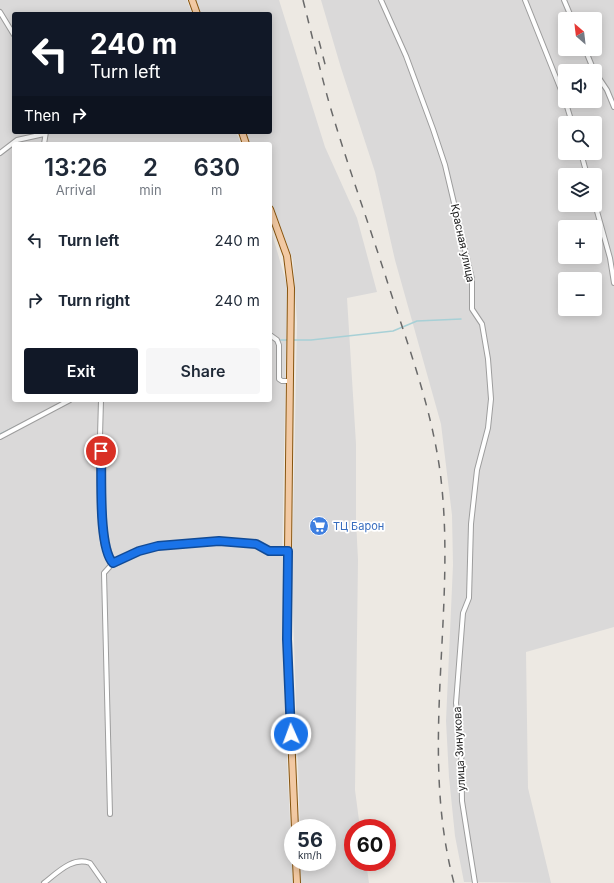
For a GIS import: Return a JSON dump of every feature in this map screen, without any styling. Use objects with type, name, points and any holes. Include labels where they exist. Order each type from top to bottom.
[{"type":"main road","points":[[192,0],[196,12]]},
{"type":"main road","points":[[272,215],[287,256],[290,273],[291,353],[287,639],[295,819]]},
{"type":"main road","points":[[296,871],[297,883]]},
{"type":"street","name":"Красная улица","points":[[381,0],[406,56],[445,165],[472,279],[472,309],[482,324],[488,359],[491,398],[488,428],[477,470],[471,524],[468,598],[463,613]]},
{"type":"street","points":[[525,0],[565,100],[570,116]]},
{"type":"street","points":[[564,0],[569,12]]},
{"type":"street","points":[[0,12],[12,32]]},
{"type":"street","points":[[602,82],[614,107]]},
{"type":"street","points":[[14,142],[41,134]]},
{"type":"street","points":[[0,153],[12,144]]},
{"type":"street","points":[[597,212],[610,258],[614,283]]},
{"type":"street","points":[[272,336],[277,340],[279,345],[279,379],[282,381],[290,381]]},
{"type":"street","points":[[0,437],[66,402]]},
{"type":"street","points":[[101,402],[100,436],[103,542],[108,558],[113,563]]},
{"type":"street","points":[[110,814],[104,573],[113,563],[139,551],[158,546],[219,541],[256,544],[269,551],[288,551]]},
{"type":"street","name":"улица Зинукова","points":[[463,613],[456,703],[461,742],[462,800],[475,883]]},
{"type":"street","points":[[44,883],[66,866],[78,861],[90,863],[104,883]]},
{"type":"shaded area","points":[[0,0],[187,0],[191,12],[12,12],[12,134],[237,134],[240,142],[12,142],[12,402],[272,402],[272,234],[287,285],[282,566],[285,718],[290,819],[284,819],[284,871],[292,871],[293,883],[0,883]]},
{"type":"shaded area","points":[[194,0],[279,0],[325,147],[357,218],[377,292],[347,298],[356,444],[356,520],[358,560],[355,790],[359,819],[344,819],[344,871],[367,871],[369,883],[300,883],[300,871],[336,871],[336,819],[300,819],[292,580],[297,323],[293,260],[272,205],[272,142],[248,142],[245,134],[272,134],[272,12],[199,12]]},
{"type":"shaded area","points":[[321,0],[614,0],[614,627],[526,652],[528,788],[551,883],[464,882],[455,836],[449,777],[446,721],[453,565],[452,515],[441,424],[395,260],[375,172],[341,68]]},
{"type":"waterway","points":[[292,340],[311,340],[393,331],[417,321],[461,319]]},
{"type":"waterway","points":[[278,340],[288,340]]},
{"type":"waterway","points":[[0,434],[29,420]]},
{"type":"railway","points":[[303,0],[330,106],[419,378],[436,447],[440,471],[444,522],[445,574],[438,729],[439,781],[444,832],[454,883]]},
{"type":"railway","points":[[319,41],[326,68]]},
{"type":"place","name":"ТЦ Барон","points":[[319,526]]},
{"type":"route","points":[[101,451],[103,542],[108,558],[113,563],[139,551],[174,544],[219,541],[242,542],[256,544],[269,551],[288,551],[287,639],[291,734]]}]
